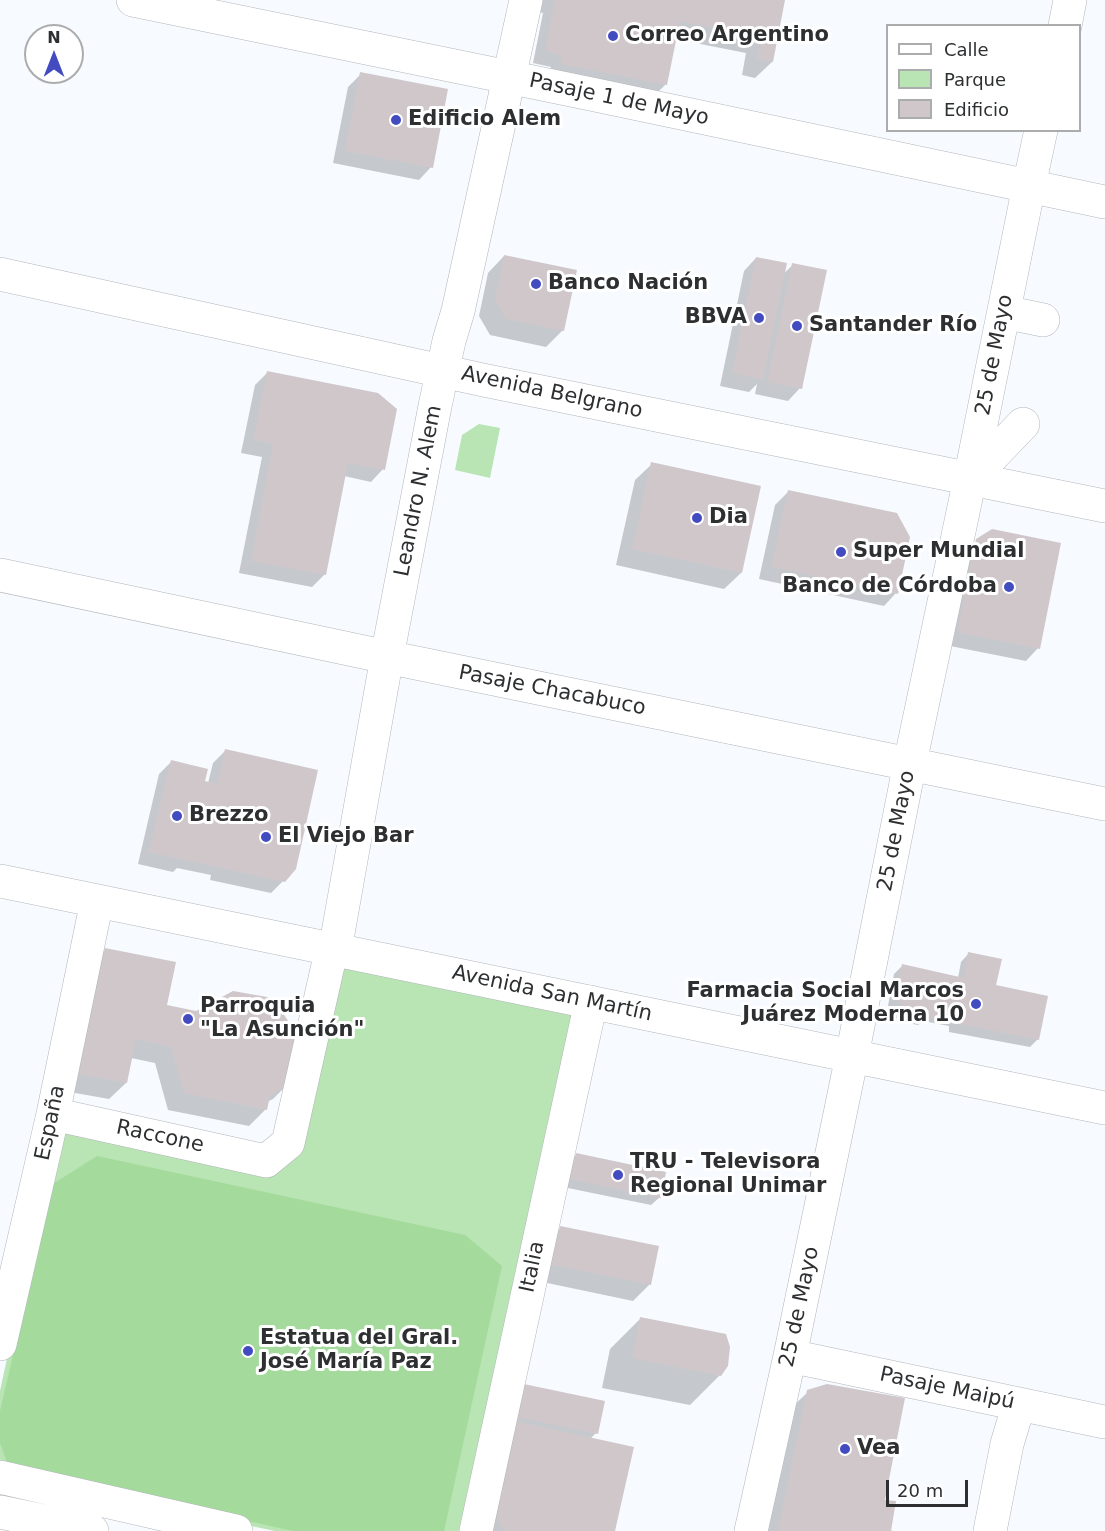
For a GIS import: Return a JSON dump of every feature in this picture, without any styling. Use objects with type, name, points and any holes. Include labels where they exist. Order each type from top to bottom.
[{"type":"street","name":"Pasaje 1 de Mayo","points":[[133,0],[1105,202]]},
{"type":"street","name":"Leandro N. Alem","points":[[266,1161],[288,1143],[330,957],[335,950],[387,657],[435,406],[526,0]]},
{"type":"street","points":[[1065,24],[1070,0]]},
{"type":"street","name":"25 de Mayo","points":[[751,1531],[790,1356],[1041,132]]},
{"type":"street","name":"Avenida Belgrano","points":[[0,274],[483,380],[1105,506]]},
{"type":"street","points":[[1004,312],[1043,320]]},
{"type":"street","points":[[970,478],[1023,424]]},
{"type":"street","name":"Pasaje Chacabuco","points":[[0,575],[1105,804]]},
{"type":"street","name":"Avenida San Martín","points":[[0,881],[1105,1108]]},
{"type":"street","name":"España","points":[[0,1344],[53,1114],[97,901]]},
{"type":"street","name":"Italia","points":[[476,1531],[591,1002]]},
{"type":"street","name":"Raccone","points":[[53,1114],[266,1161]]},
{"type":"street","name":"Pasaje Maipú","points":[[790,1356],[1105,1422]]},
{"type":"street","points":[[990,1531],[1007,1444],[1018,1404]]},
{"type":"street","points":[[0,1477],[236,1531]]},
{"type":"street","points":[[0,1512],[93,1531]]},
{"type":"green space","points":[[479,424],[500,428],[490,478],[455,470],[462,435]]},
{"type":"green space","points":[[330,958],[590,1000],[472,1531],[275,1531],[0,1473],[0,1391],[59,1118],[267,1163]]},
{"type":"green space","points":[[97,1156],[465,1235],[502,1266],[444,1531],[293,1531],[9,1468],[0,1443],[0,1411],[53,1184]]},
{"type":"building","name":"Correo Argentino","points":[[555,0],[785,0],[773,62],[757,59],[762,37],[680,21],[667,85],[560,64],[562,55],[545,51]]},
{"type":"building","name":"Edificio Alem","points":[[360,72],[448,89],[433,168],[345,151]]},
{"type":"building","name":"Banco Nación","points":[[504,255],[577,270],[564,331],[506,319],[495,299]]},
{"type":"building","name":"BBVA","points":[[756,257],[787,263],[763,380],[732,373]]},
{"type":"building","name":"Santander Río","points":[[792,263],[827,270],[802,389],[767,382]]},
{"type":"building","points":[[267,371],[378,393],[397,409],[385,470],[348,463],[326,575],[251,561],[273,444],[253,440]]},
{"type":"building","name":"Dia","points":[[651,462],[761,486],[742,573],[632,549]]},
{"type":"building","name":"Super Mundial","points":[[788,490],[897,513],[910,537],[898,594],[771,567]]},
{"type":"building","name":"Banco de Córdoba","points":[[992,529],[1061,543],[1040,649],[957,632],[976,539]]},
{"type":"building","points":[[225,749],[318,770],[296,869],[285,882],[149,852],[171,760],[208,769],[205,781],[217,784]]},
{"type":"building","name":"Parroquia \"La Asunción\"","points":[[105,948],[176,962],[167,1005],[196,1011],[233,991],[273,998],[300,1039],[291,1083],[270,1096],[267,1110],[184,1093],[171,1047],[136,1039],[127,1083],[79,1074]]},
{"type":"building","points":[[968,952],[1002,959],[996,985],[1048,996],[1039,1040],[906,1013],[896,997],[902,964],[964,978]]},
{"type":"building","name":"TRU - Televisora Regional Unimar","points":[[576,1153],[666,1172],[661,1198],[570,1179]]},
{"type":"building","points":[[560,1226],[659,1246],[651,1285],[548,1264],[554,1239],[558,1240]]},
{"type":"building","points":[[640,1317],[726,1334],[730,1347],[728,1366],[721,1376],[632,1358]]},
{"type":"building","points":[[519,1383],[605,1401],[598,1434],[512,1416]]},
{"type":"building","name":"Vea","points":[[827,1384],[905,1398],[885,1500],[896,1501],[891,1531],[778,1531],[807,1390]]},
{"type":"building","points":[[515,1421],[634,1447],[615,1531],[504,1531],[495,1514]]},
{"type":"place","name":"Correo Argentino","points":[[613,36]]},
{"type":"place","name":"Edificio Alem","points":[[396,120]]},
{"type":"place","name":"Banco Nación","points":[[536,284]]},
{"type":"place","name":"BBVA","points":[[759,318]]},
{"type":"place","name":"Santander Río","points":[[797,326]]},
{"type":"place","name":"Dia","points":[[697,518]]},
{"type":"place","name":"Super Mundial","points":[[841,552]]},
{"type":"place","name":"Banco de Córdoba","points":[[1009,587]]},
{"type":"place","name":"Brezzo","points":[[177,816]]},
{"type":"place","name":"El Viejo Bar","points":[[266,837]]},
{"type":"place","name":"Farmacia Social Marcos Juárez Moderna 10","points":[[976,1004]]},
{"type":"place","name":"Parroquia \"La Asunción\"","points":[[188,1019]]},
{"type":"place","name":"TRU - Televisora Regional Unimar","points":[[618,1175]]},
{"type":"place","name":"Estatua del Gral. José María Paz","points":[[248,1351]]},
{"type":"place","name":"Vea","points":[[845,1449]]}]
